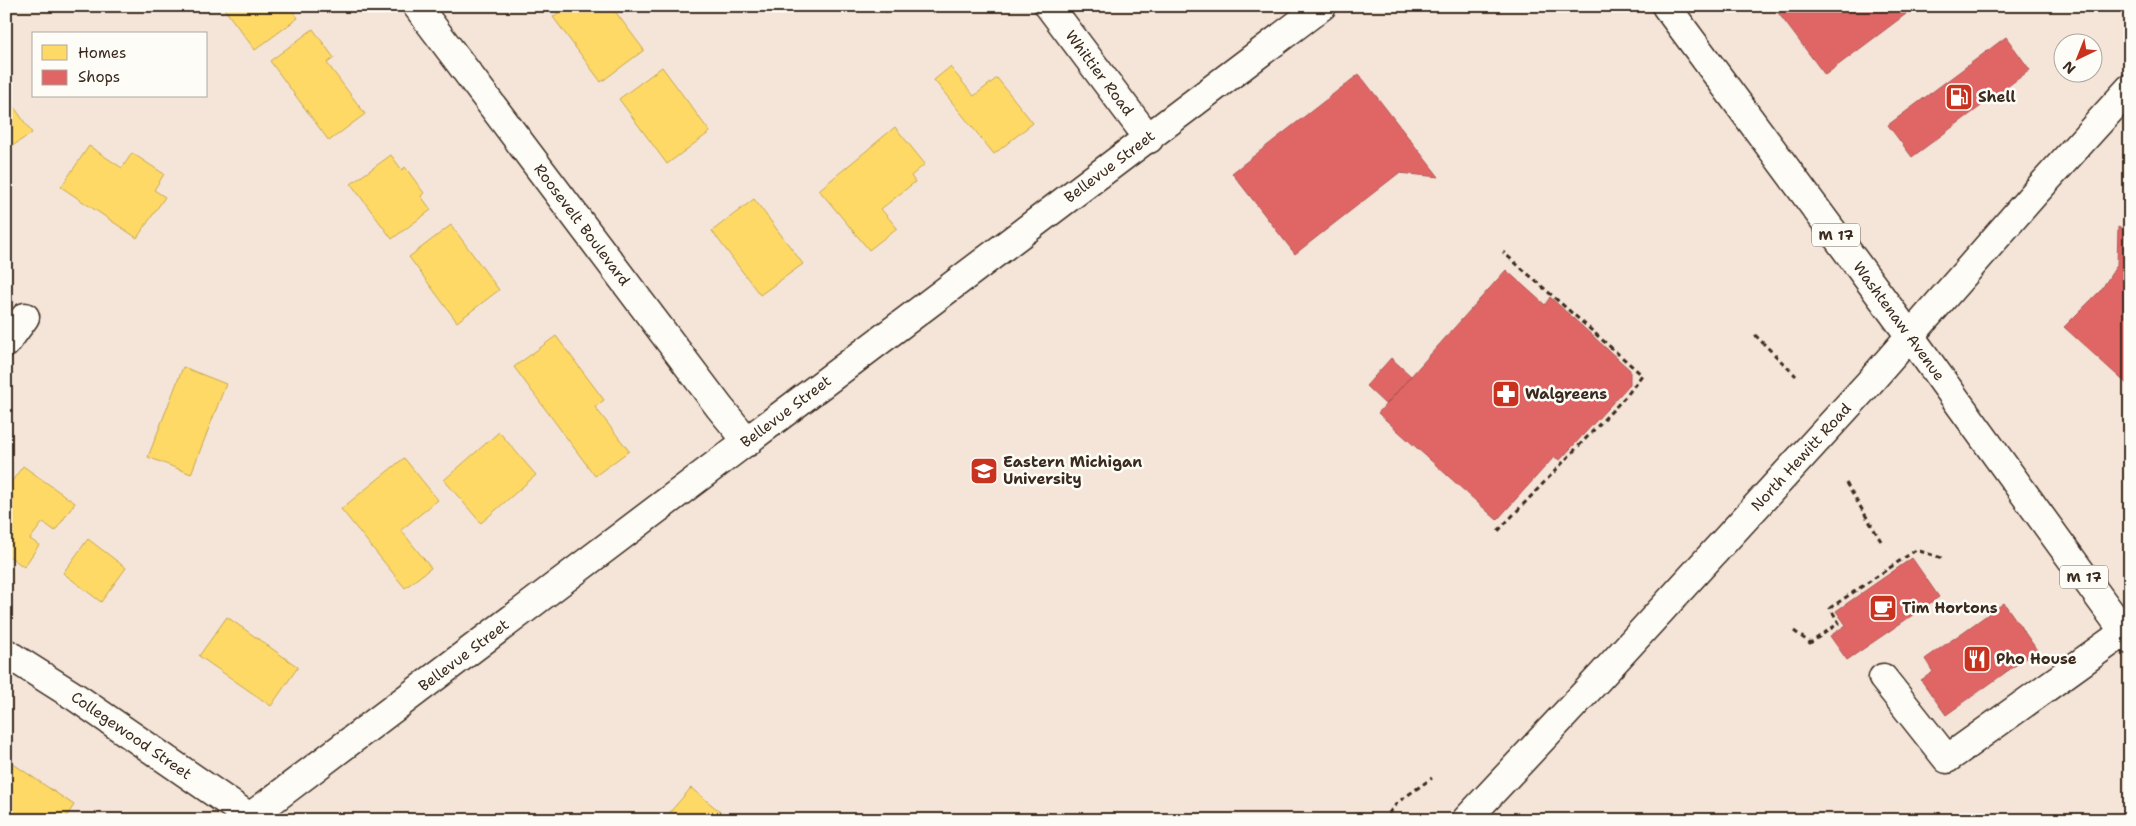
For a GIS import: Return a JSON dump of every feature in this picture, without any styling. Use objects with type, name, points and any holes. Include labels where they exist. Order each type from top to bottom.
[{"type":"street","name":"Roosevelt Boulevard","points":[[417,6],[720,408],[748,442]]},
{"type":"street","name":"Whittier Road","points":[[1049,6],[1149,139]]},
{"type":"street","name":"Bellevue Street","points":[[252,818],[1322,6]]},
{"type":"street","name":"Washtenaw Avenue","points":[[1666,6],[1910,336],[2127,636]]},
{"type":"street","name":"North Hewitt Road","points":[[1466,820],[1601,676],[1910,336],[2130,88]]},
{"type":"street","points":[[6,343],[25,317]]},
{"type":"street","points":[[1883,678],[1947,759],[2127,636]]},
{"type":"street","name":"Collegewood Street","points":[[6,653],[77,698],[252,818]]},
{"type":"path","points":[[1498,531],[1628,394],[1642,374],[1503,252]]},
{"type":"path","points":[[1755,335],[1796,376]]},
{"type":"path","points":[[1846,482],[1881,540]]},
{"type":"path","points":[[1794,631],[1810,643],[1839,623],[1830,608],[1916,550],[1942,558]]},
{"type":"path","points":[[1383,820],[1398,802],[1432,778]]},
{"type":"building: Homes","points":[[222,6],[289,6],[298,18],[255,50]]},
{"type":"building: Homes","points":[[567,6],[611,6],[644,50],[601,82],[553,17]]},
{"type":"building: Homes","points":[[881,6],[895,6],[886,13]]},
{"type":"building: Homes","points":[[313,29],[334,58],[327,63],[365,114],[329,141],[270,61]]},
{"type":"building: Homes","points":[[662,67],[710,132],[667,164],[619,99]]},
{"type":"building: Homes","points":[[950,67],[974,96],[997,78],[1033,123],[994,154],[934,80]]},
{"type":"building: Homes","points":[[10,101],[32,133],[6,150],[6,103]]},
{"type":"building: Homes","points":[[895,127],[925,164],[911,176],[915,182],[881,209],[897,228],[869,250],[819,190]]},
{"type":"building: Homes","points":[[89,146],[122,168],[132,153],[164,174],[154,190],[165,197],[137,238],[61,187]]},
{"type":"building: Homes","points":[[391,155],[402,170],[405,167],[424,193],[421,196],[431,210],[392,239],[351,184]]},
{"type":"building: Homes","points":[[754,199],[803,264],[760,295],[712,231]]},
{"type":"building: Homes","points":[[451,225],[499,290],[457,322],[409,257]]},
{"type":"building: Homes","points":[[556,336],[604,400],[595,407],[629,451],[595,476],[514,367]]},
{"type":"building: Homes","points":[[183,367],[226,384],[191,474],[148,457]]},
{"type":"building: Homes","points":[[499,432],[536,475],[481,523],[444,480]]},
{"type":"building: Homes","points":[[404,458],[438,500],[401,530],[431,568],[405,588],[341,509]]},
{"type":"building: Homes","points":[[23,466],[75,503],[55,531],[43,522],[30,539],[39,545],[24,567],[6,554],[6,489]]},
{"type":"building: Homes","points":[[88,539],[126,568],[101,602],[63,573]]},
{"type":"building: Homes","points":[[227,617],[298,667],[271,706],[199,656]]},
{"type":"building: Homes","points":[[6,759],[74,805],[64,820],[6,820]]},
{"type":"building: Homes","points":[[691,788],[723,814],[719,820],[663,820]]},
{"type":"building: Shops","points":[[1773,6],[1900,6],[1906,14],[1825,75]]},
{"type":"building: Shops","name":"Shell","points":[[2006,37],[2030,70],[1912,157],[1888,125]]},
{"type":"building: Shops","points":[[1359,74],[1439,177],[1399,173],[1295,254],[1232,173]]},
{"type":"building: Shops","points":[[2118,227],[2130,233],[2130,387],[2064,327],[2101,290],[2117,265]]},
{"type":"building: Shops","points":[[1506,270],[1545,305],[1550,297],[1630,370],[1630,384],[1560,460],[1554,457],[1497,520],[1378,413]]},
{"type":"building: Shops","points":[[1391,358],[1411,376],[1386,405],[1366,386]]},
{"type":"building: Shops","points":[[1912,558],[1939,597],[1847,660],[1830,636],[1846,625],[1836,611]]},
{"type":"building: Shops","points":[[2004,603],[2037,650],[1946,715],[1921,680],[1933,672],[1925,659]]},
{"type":"place","name":"Shell","points":[[1959,97]]},
{"type":"place","name":"Walgreens","points":[[1506,394]]},
{"type":"place","name":"Eastern Michigan University","points":[[984,471]]},
{"type":"place","name":"Tim Hortons","points":[[1883,608]]},
{"type":"place","name":"Pho House","points":[[1977,659]]}]
